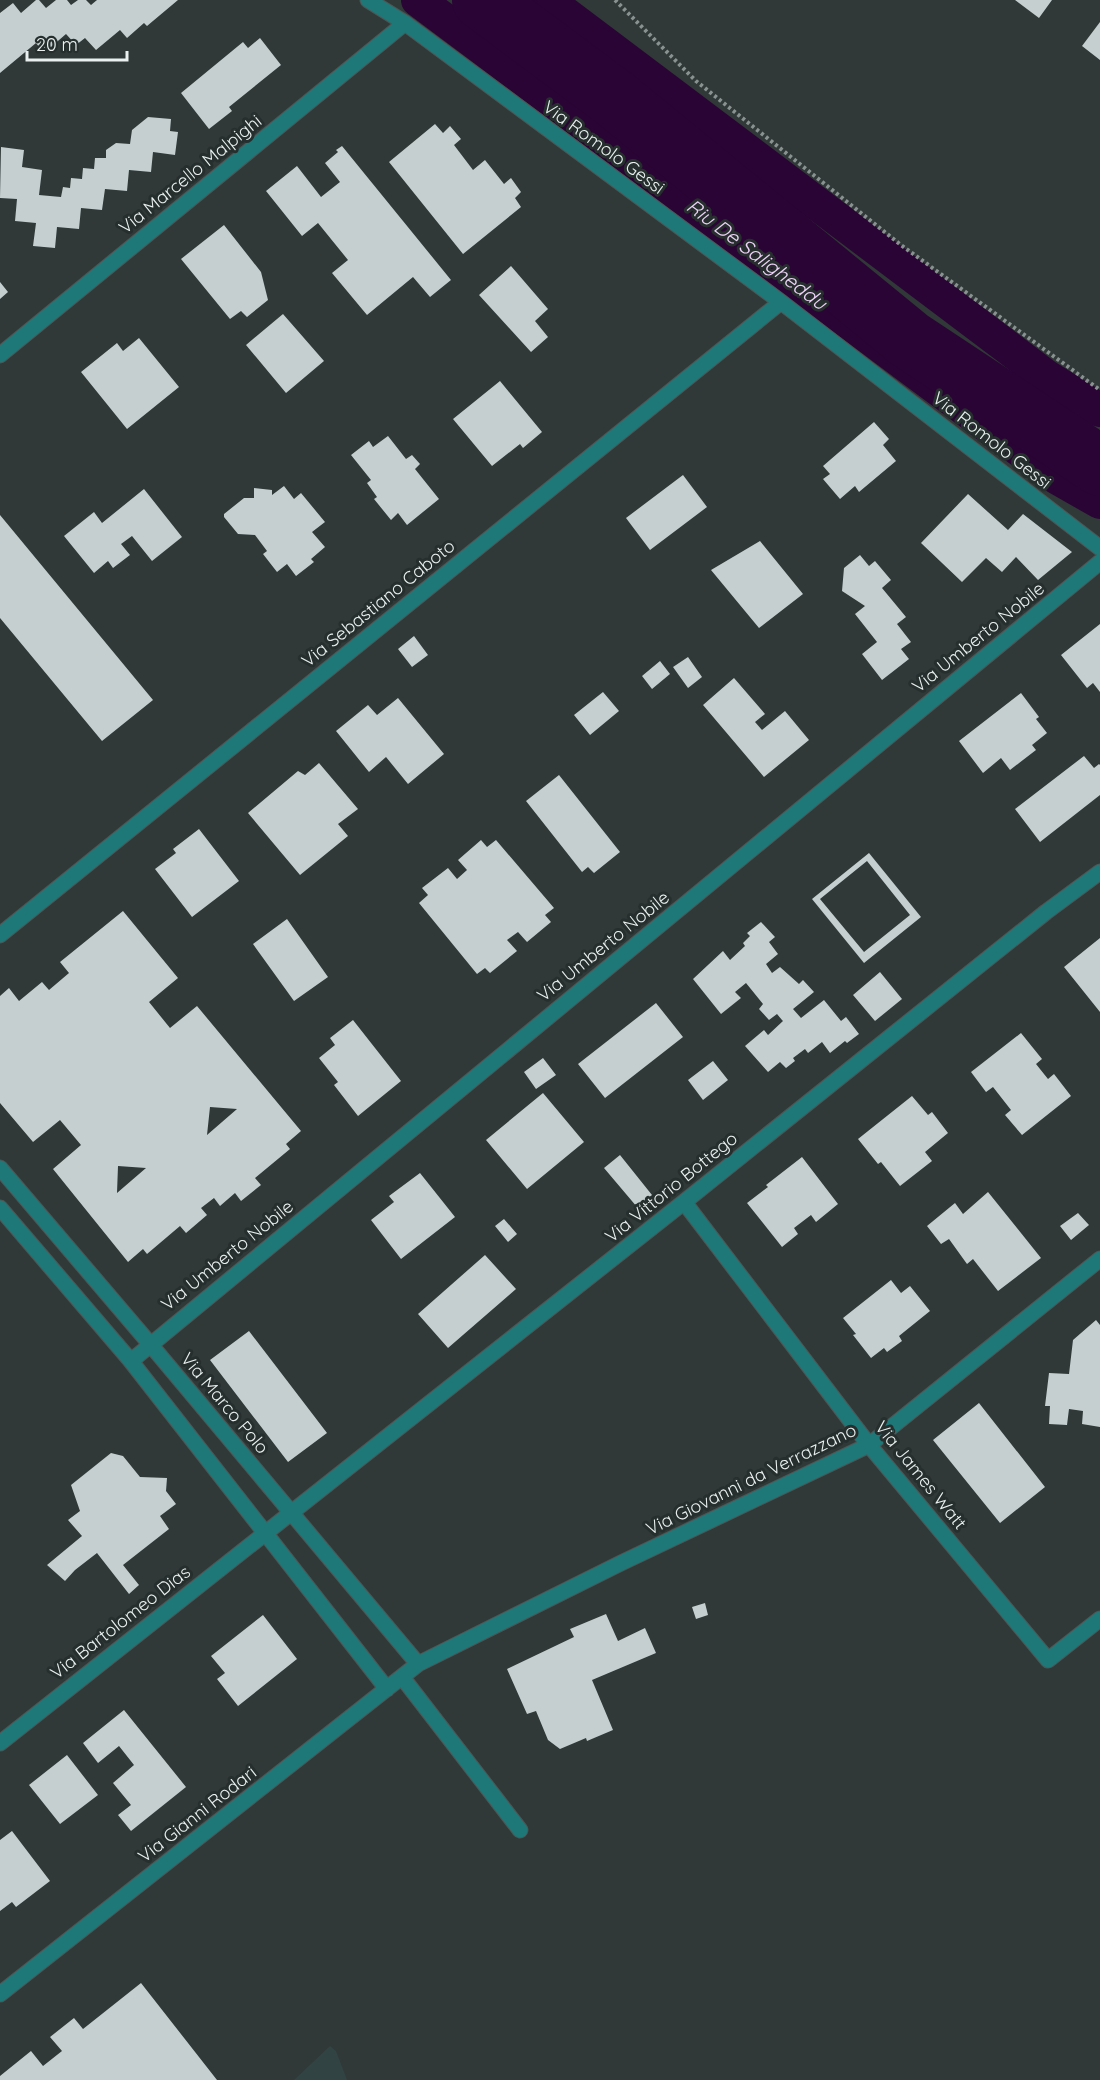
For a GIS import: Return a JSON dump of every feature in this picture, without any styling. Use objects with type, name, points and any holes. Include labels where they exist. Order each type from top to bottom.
[{"type":"street","name":"Via Romolo Gessi","points":[[368,0],[405,23],[781,302],[1100,548]]},
{"type":"street","name":"Via Marcello Malpighi","points":[[0,355],[405,23]]},
{"type":"street","name":"Via Sebastiano Caboto","points":[[0,935],[781,302]]},
{"type":"street","name":"Via Umberto Nobile","points":[[131,1361],[1100,562]]},
{"type":"street","name":"Via Vittorio Bottego","points":[[265,1533],[1046,912],[1100,872]]},
{"type":"street","name":"Via Marco Polo","points":[[0,1168],[417,1664]]},
{"type":"street","name":"Via James Watt","points":[[684,1202],[869,1444],[1048,1660],[1100,1619]]},
{"type":"street","points":[[0,1208],[131,1361],[387,1689]]},
{"type":"street","name":"Via Giovanni da Verrazzano","points":[[417,1664],[869,1444],[1100,1259]]},
{"type":"street","name":"Via Bartolomeo Dias","points":[[0,1743],[265,1533]]},
{"type":"street","name":"Via Gianni Rodari","points":[[0,1994],[417,1664]]},
{"type":"street","points":[[402,1677],[520,1830]]},
{"type":"path","points":[[615,0],[696,81],[901,245],[1100,390]]},
{"type":"shaded area","points":[[330,2046],[336,2051],[347,2080],[294,2080]]},
{"type":"building","points":[[39,0],[46,8],[56,0],[67,0],[71,5],[78,0],[86,0],[91,5],[97,0],[178,0],[147,26],[144,23],[127,38],[120,30],[96,50],[85,38],[76,45],[66,34],[44,53],[36,43],[0,73],[0,13],[13,3],[21,13]]},
{"type":"building","points":[[1015,0],[1052,0],[1039,18]]},
{"type":"building","points":[[1100,22],[1100,60],[1082,46]]},
{"type":"building","points":[[260,38],[281,65],[229,107],[232,111],[209,129],[181,93],[243,42],[248,48]]},
{"type":"building","points":[[148,117],[171,119],[170,131],[178,132],[175,155],[153,152],[151,172],[129,170],[127,191],[105,189],[102,210],[81,208],[79,229],[57,227],[55,248],[33,246],[36,223],[15,221],[17,199],[0,198],[1,147],[24,150],[22,167],[42,170],[39,195],[61,197],[63,187],[70,188],[71,178],[82,179],[83,168],[94,169],[95,158],[106,158],[106,150],[116,143],[130,144],[132,130]]},
{"type":"building","points":[[435,124],[443,133],[450,126],[461,139],[454,145],[473,170],[485,160],[504,184],[511,178],[521,192],[515,198],[521,207],[463,254],[389,162]]},
{"type":"building","points":[[342,146],[451,280],[430,297],[413,277],[367,315],[332,273],[348,260],[318,223],[302,236],[266,191],[297,166],[321,197],[340,182],[325,163]]},
{"type":"building","points":[[224,225],[261,272],[268,300],[247,317],[241,311],[230,319],[181,259]]},
{"type":"building","points":[[511,266],[548,309],[535,321],[548,337],[531,352],[479,295]]},
{"type":"building","points":[[0,282],[8,292],[0,299]]},
{"type":"building","points":[[283,314],[324,361],[286,393],[246,345]]},
{"type":"building","points":[[139,338],[179,387],[127,429],[81,372],[117,343],[123,351]]},
{"type":"building","points":[[500,381],[542,432],[523,448],[520,444],[492,466],[453,419]]},
{"type":"building","points":[[874,422],[889,439],[883,445],[896,461],[859,492],[855,486],[840,499],[823,479],[830,474],[823,466]]},
{"type":"building","points":[[388,436],[406,459],[412,455],[420,464],[415,469],[439,499],[407,525],[398,513],[391,520],[374,499],[377,497],[367,483],[371,480],[351,455],[369,441],[373,447]]},
{"type":"building","points":[[683,475],[707,507],[650,550],[626,518]]},
{"type":"building","points":[[284,486],[294,499],[301,493],[325,522],[312,532],[325,547],[311,559],[314,562],[296,576],[287,564],[277,572],[263,554],[267,551],[255,535],[238,534],[224,517],[224,514],[244,498],[254,498],[254,488],[272,490],[272,495]]},
{"type":"building","points":[[144,489],[182,537],[152,561],[132,536],[121,544],[130,555],[113,568],[108,561],[94,573],[64,536],[94,512],[102,523]]},
{"type":"building","points":[[968,494],[1008,530],[1023,514],[1072,552],[1038,580],[1016,557],[1002,572],[986,558],[962,582],[921,543]]},
{"type":"building","points":[[0,515],[153,700],[102,741],[0,618]]},
{"type":"building","points":[[760,541],[803,594],[759,628],[711,570]]},
{"type":"building","points":[[860,555],[869,566],[875,561],[891,580],[882,588],[906,617],[897,624],[911,642],[901,649],[909,659],[882,680],[862,654],[877,642],[855,614],[865,606],[842,591],[844,568]]},
{"type":"building","points":[[1100,624],[1100,692],[1093,683],[1087,688],[1061,655]]},
{"type":"building","points":[[414,636],[428,655],[412,667],[398,649]]},
{"type":"building","points":[[688,657],[702,677],[688,688],[673,667]]},
{"type":"building","points":[[660,661],[670,674],[652,689],[642,676]]},
{"type":"building","points":[[734,678],[765,714],[755,722],[762,730],[785,711],[809,740],[764,777],[703,705]]},
{"type":"building","points":[[603,692],[619,711],[590,735],[574,715]]},
{"type":"building","points":[[1021,693],[1039,717],[1036,719],[1047,733],[1032,745],[1036,750],[1010,770],[1001,758],[983,773],[959,741]]},
{"type":"building","points":[[398,698],[444,754],[408,784],[386,757],[369,772],[336,731],[368,705],[377,715]]},
{"type":"building","points":[[1084,756],[1094,768],[1100,765],[1100,795],[1040,842],[1015,809]]},
{"type":"building","points":[[319,763],[358,809],[338,824],[348,836],[300,875],[248,813],[298,771],[305,775]]},
{"type":"building","points":[[559,775],[620,852],[594,873],[588,867],[582,872],[526,801]]},
{"type":"building","points":[[199,829],[239,881],[192,917],[155,869],[176,853],[173,849]]},
{"type":"building","points":[[481,840],[487,847],[496,840],[554,908],[545,915],[551,922],[527,942],[518,932],[507,940],[517,951],[490,973],[485,968],[477,974],[419,903],[428,895],[422,888],[448,868],[457,879],[467,870],[458,860]]},
{"type":"building","points":[[869,853],[921,917],[864,963],[812,899]],"holes":[[[867,861],[910,915],[864,952],[820,899]]]},
{"type":"building","points":[[123,911],[178,978],[149,1002],[170,1028],[197,1006],[301,1131],[286,1144],[290,1149],[255,1178],[261,1185],[241,1201],[235,1193],[220,1206],[214,1198],[201,1208],[207,1215],[186,1233],[180,1226],[147,1254],[143,1249],[128,1262],[53,1169],[81,1145],[60,1120],[33,1142],[0,1103],[0,996],[9,988],[19,1001],[42,982],[49,990],[69,973],[60,962]],"holes":[[[210,1107],[237,1109],[207,1135]],[[118,1166],[146,1168],[117,1193]]]},
{"type":"building","points":[[287,919],[328,977],[294,1001],[253,944]]},
{"type":"building","points":[[761,922],[775,937],[769,942],[778,954],[766,964],[772,973],[780,967],[799,984],[803,980],[814,992],[793,1009],[801,1018],[824,1000],[841,1021],[846,1017],[859,1034],[847,1043],[845,1041],[830,1053],[822,1042],[808,1053],[805,1049],[793,1058],[795,1061],[786,1068],[780,1062],[768,1072],[745,1046],[764,1030],[768,1035],[783,1021],[777,1014],[769,1020],[759,1009],[763,1004],[746,983],[735,992],[741,998],[721,1014],[693,979],[723,951],[730,960],[745,946],[743,943],[750,936],[747,933]]},
{"type":"building","points":[[1100,938],[1100,1012],[1064,967]]},
{"type":"building","points":[[880,972],[902,999],[875,1021],[853,995]]},
{"type":"building","points":[[656,1003],[683,1037],[605,1098],[578,1064]]},
{"type":"building","points":[[353,1020],[401,1081],[358,1116],[334,1085],[338,1082],[319,1058],[335,1045],[330,1038]]},
{"type":"building","points":[[1021,1033],[1042,1059],[1036,1064],[1048,1079],[1054,1074],[1071,1096],[1022,1135],[1005,1115],[1011,1110],[993,1087],[986,1092],[971,1072]]},
{"type":"building","points":[[543,1058],[556,1075],[536,1089],[524,1072]]},
{"type":"building","points":[[713,1061],[728,1080],[703,1100],[688,1080]]},
{"type":"building","points":[[543,1093],[584,1142],[527,1189],[486,1140]]},
{"type":"building","points":[[912,1096],[928,1115],[932,1112],[948,1133],[925,1152],[932,1161],[900,1186],[881,1162],[878,1164],[858,1139]]},
{"type":"building","points":[[620,1155],[652,1195],[637,1207],[604,1168]]},
{"type":"building","points":[[802,1157],[838,1204],[816,1222],[811,1215],[794,1228],[798,1234],[782,1247],[747,1203]]},
{"type":"building","points":[[420,1173],[455,1217],[401,1259],[371,1220],[394,1202],[389,1196]]},
{"type":"building","points":[[988,1192],[1041,1258],[998,1291],[973,1259],[967,1264],[949,1239],[941,1244],[927,1226],[955,1203],[963,1214]]},
{"type":"building","points":[[1078,1213],[1089,1225],[1071,1240],[1060,1226]]},
{"type":"building","points":[[504,1219],[517,1234],[508,1242],[495,1226]]},
{"type":"building","points":[[485,1255],[516,1289],[448,1348],[418,1314]]},
{"type":"building","points":[[891,1280],[901,1293],[910,1286],[930,1311],[899,1336],[902,1341],[887,1352],[884,1348],[871,1358],[843,1318]]},
{"type":"building","points":[[1096,1320],[1100,1325],[1100,1427],[1082,1424],[1083,1411],[1069,1409],[1067,1425],[1049,1424],[1050,1406],[1045,1406],[1049,1373],[1069,1374],[1073,1340]]},
{"type":"building","points":[[249,1331],[327,1433],[288,1462],[210,1360]]},
{"type":"building","points":[[979,1403],[1045,1487],[1000,1523],[933,1440]]},
{"type":"building","points":[[111,1453],[123,1456],[140,1477],[167,1478],[166,1491],[176,1504],[160,1516],[169,1529],[123,1565],[139,1585],[129,1594],[97,1553],[65,1581],[47,1565],[82,1536],[68,1520],[80,1511],[71,1485]]},
{"type":"building","points":[[705,1603],[708,1615],[696,1619],[692,1607]]},
{"type":"building","points":[[606,1614],[618,1641],[645,1628],[656,1653],[592,1680],[613,1730],[560,1749],[548,1740],[536,1711],[527,1714],[507,1669],[574,1637],[570,1629]]},
{"type":"building","points":[[263,1615],[297,1659],[238,1706],[217,1679],[225,1673],[211,1656]]},
{"type":"building","points":[[124,1710],[186,1787],[131,1831],[118,1815],[131,1805],[113,1783],[134,1765],[119,1746],[98,1763],[83,1743]]},
{"type":"building","points":[[67,1755],[98,1795],[60,1824],[29,1785]]},
{"type":"building","points":[[12,1831],[50,1881],[16,1907],[12,1902],[0,1911],[0,1840]]},
{"type":"building","points":[[141,1983],[217,2080],[0,2080],[0,2076],[31,2051],[43,2066],[62,2051],[50,2037],[74,2018],[83,2029]]},
{"type":"waterway","name":"Riu De Saligheddu","points":[[418,0],[1056,477],[1100,502]]},
{"type":"waterway","name":"Riu De Saligheddu","points":[[482,0],[614,98],[910,340],[1100,466]]},
{"type":"waterway","name":"Riu De Saligheddu","points":[[547,0],[1047,377],[1100,410]]}]
